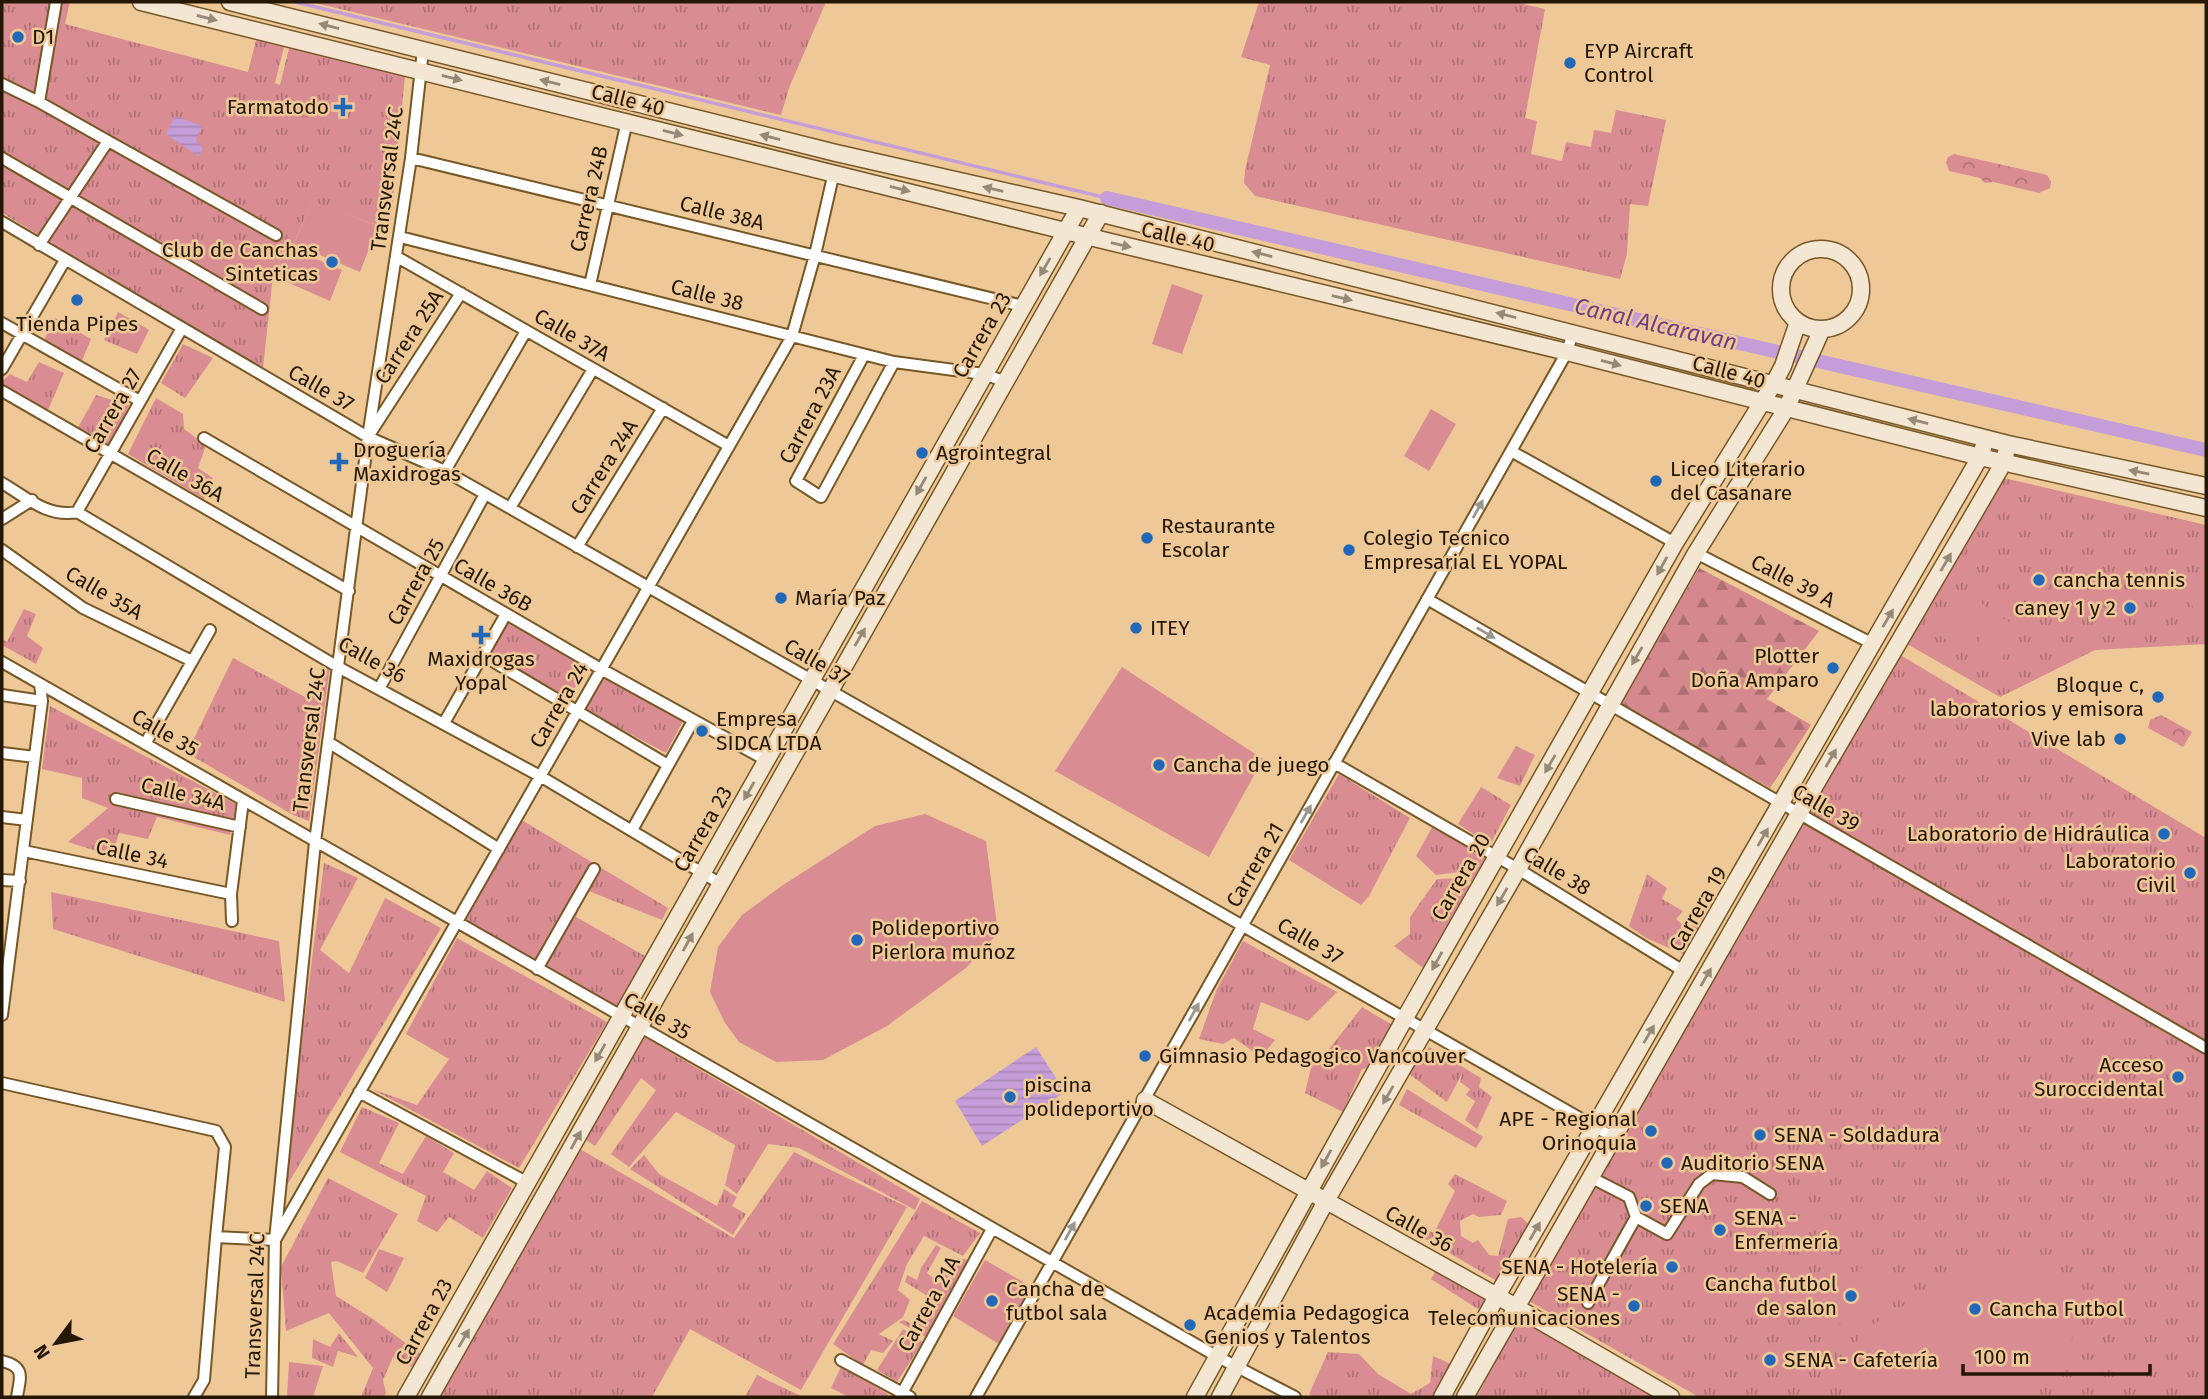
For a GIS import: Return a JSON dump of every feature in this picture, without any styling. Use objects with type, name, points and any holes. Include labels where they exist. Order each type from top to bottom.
[{"type":"main road","name":"Calle 40","points":[[141,2],[834,172],[1065,232],[1567,352],[1980,457],[2206,508]]},
{"type":"main road","name":"Calle 40","points":[[230,2],[836,153],[1079,208],[1774,383],[1798,382],[1986,439],[2206,486]]},
{"type":"main road","name":"Carrera 23","points":[[406,1397],[1079,208]]},
{"type":"main road","name":"Carrera 23","points":[[430,1397],[1101,214]]},
{"type":"main road","points":[[1830,250],[1851,263],[1861,289],[1856,309],[1848,319],[1838,326],[1822,329],[1798,322],[1783,302],[1781,290],[1787,268],[1806,252],[1830,250]]},
{"type":"main road","name":"Carrera 20","points":[[1195,1397],[1496,857],[1675,544],[1774,383],[1783,366],[1798,322]]},
{"type":"main road","points":[[1220,1397],[1326,1201],[1518,869],[1696,553],[1786,409],[1822,329]]},
{"type":"main road","name":"Carrera 19","points":[[1442,1397],[1497,1296],[1980,457],[1986,439]]},
{"type":"main road","name":"Carrera 19","points":[[1465,1397],[2004,462],[2008,444]]},
{"type":"main road","name":"Calle 36","points":[[1145,1100],[1497,1296],[1671,1397]]},
{"type":"street","points":[[39,102],[56,2]]},
{"type":"street","name":"Transversal 24C","points":[[272,1397],[275,1240],[316,842],[368,438],[411,158],[423,50]]},
{"type":"street","points":[[2,84],[276,235]]},
{"type":"street","name":"Carrera 24B","points":[[590,285],[627,121]]},
{"type":"street","points":[[39,244],[108,141]]},
{"type":"street","points":[[2,158],[262,309]]},
{"type":"street","name":"Calle 38A","points":[[411,158],[1023,306]]},
{"type":"street","name":"Carrera 24","points":[[275,1240],[792,337],[834,172]]},
{"type":"street","name":"Calle 37","points":[[2,222],[368,438],[444,471],[510,508],[1613,1137]]},
{"type":"street","name":"Calle 38","points":[[400,237],[864,355],[894,362],[984,374],[1006,382]]},
{"type":"street","name":"Calle 37A","points":[[397,257],[729,446]]},
{"type":"street","points":[[2,369],[65,260]]},
{"type":"street","name":"Carrera 25A","points":[[368,438],[461,293]]},
{"type":"street","points":[[2,323],[140,401]]},
{"type":"street","name":"Carrera 27","points":[[77,512],[182,328]]},
{"type":"street","points":[[444,471],[526,331]]},
{"type":"street","name":"Carrera 21","points":[[976,1397],[1511,452],[1567,352],[1573,332]]},
{"type":"street","name":"Carrera 23A","points":[[864,355],[796,481],[821,497],[894,362]]},
{"type":"street","points":[[510,508],[593,369]]},
{"type":"street","name":"Calle 36A","points":[[2,391],[349,591]]},
{"type":"street","name":"Carrera 24A","points":[[577,547],[663,408]]},
{"type":"street","name":"Calle 36B","points":[[204,438],[601,669],[766,760]]},
{"type":"street","points":[[1511,452],[1675,544]]},
{"type":"street","name":"Calle 36","points":[[2,483],[45,510],[59,514],[77,512],[338,667],[540,776],[721,884]]},
{"type":"street","name":"Carrera 25","points":[[379,689],[485,494]]},
{"type":"street","points":[[2,519],[32,500]]},
{"type":"street","name":"Calle 35A","points":[[2,550],[83,608],[192,662]]},
{"type":"street","name":"Calle 39 A","points":[[1696,553],[1873,644]]},
{"type":"street","name":"Calle 39","points":[[1427,599],[2206,1048]]},
{"type":"street","points":[[444,723],[506,614]]},
{"type":"street","points":[[145,744],[210,630]]},
{"type":"street","points":[[484,656],[668,765]]},
{"type":"street","name":"Calle 35","points":[[2,662],[992,1229],[1237,1368],[1295,1397]]},
{"type":"street","points":[[2,1015],[7,948],[20,881],[42,701],[40,684]]},
{"type":"street","points":[[2,695],[42,701]]},
{"type":"street","points":[[632,830],[693,721]]},
{"type":"street","points":[[328,742],[499,849]]},
{"type":"street","points":[[2,753],[35,757]]},
{"type":"street","name":"Calle 38","points":[[1335,763],[1518,869],[1685,972]]},
{"type":"street","name":"Calle 34A","points":[[116,799],[240,827]]},
{"type":"street","points":[[232,921],[231,894],[243,801]]},
{"type":"street","points":[[2,817],[27,820]]},
{"type":"street","name":"Calle 34","points":[[24,851],[231,894]]},
{"type":"street","points":[[537,969],[594,869]]},
{"type":"street","points":[[2,880],[20,881]]},
{"type":"street","points":[[2,1083],[216,1131],[225,1147],[204,1380],[194,1397]]},
{"type":"street","points":[[359,1092],[526,1182]]},
{"type":"street","points":[[1590,1177],[1629,1196],[1636,1217],[1667,1234],[1699,1184],[1712,1174],[1742,1177],[1770,1194]]},
{"type":"street","points":[[1588,1303],[1636,1217]]},
{"type":"street","name":"Carrera 21A","points":[[904,1396],[992,1229]]},
{"type":"street","points":[[216,1237],[275,1240]]},
{"type":"street","points":[[841,1360],[904,1396]]},
{"type":"street","points":[[2,1361],[15,1364],[18,1368],[20,1375],[17,1397]]},
{"type":"green space","points":[[2,2],[70,2],[65,24],[248,72],[256,40],[284,47],[275,83],[280,85],[289,48],[405,76],[390,230],[312,202],[292,248],[287,246],[273,276],[263,368],[54,246],[2,213]]},
{"type":"green space","points":[[311,2],[826,2],[789,88],[781,115]]},
{"type":"green space","points":[[1259,2],[1516,2],[1545,9],[1525,118],[1537,121],[1531,154],[1562,161],[1566,142],[1591,147],[1594,130],[1611,133],[1616,110],[1666,120],[1648,206],[1630,204],[1627,254],[1620,279],[1255,196],[1244,183],[1245,170],[1270,65],[1241,57]]},
{"type":"green space","points":[[1954,154],[2047,175],[2051,182],[2050,188],[2039,193],[1993,182],[1985,183],[1980,178],[1949,171],[1946,162],[1948,157]]},
{"type":"green space","points":[[312,201],[378,226],[360,272],[294,244]]},
{"type":"green space","points":[[287,246],[342,270],[330,301],[273,276]]},
{"type":"green space","points":[[1172,284],[1203,295],[1182,354],[1152,344]]},
{"type":"green space","points":[[118,312],[149,330],[137,354],[104,340]]},
{"type":"green space","points":[[55,318],[91,339],[81,363],[42,344]]},
{"type":"green space","points":[[183,344],[213,358],[185,398],[161,383]]},
{"type":"green space","points":[[39,362],[64,373],[45,417],[2,392],[2,382],[10,374],[27,382]]},
{"type":"green space","points":[[96,395],[129,405],[110,449],[76,431]]},
{"type":"green space","points":[[156,398],[183,414],[184,429],[206,445],[198,468],[213,478],[204,499],[128,454]]},
{"type":"green space","points":[[1431,409],[1456,424],[1429,471],[1404,456]]},
{"type":"green space","points":[[2004,478],[2206,525],[2206,644],[2095,650],[2000,697],[1907,644]]},
{"type":"green space","name":"cancha tennis","points":[[2043,555],[2061,567],[2036,604],[2018,592]]},
{"type":"green space","points":[[1699,568],[1819,631],[1767,699],[1811,725],[1770,788],[1620,704]]},
{"type":"green space","points":[[2206,573],[2206,606],[2195,611],[2182,585]]},
{"type":"green space","points":[[1963,592],[1986,606],[1958,648],[1936,633]]},
{"type":"green space","points":[[24,609],[36,614],[27,636],[43,648],[36,664],[2,645],[2,639],[7,642]]},
{"type":"green space","points":[[1996,614],[2021,629],[1993,672],[1969,656]]},
{"type":"green space","points":[[507,618],[588,665],[569,698],[487,651]]},
{"type":"green space","points":[[1897,653],[2206,838],[2206,1397],[1699,1397],[1527,1300]]},
{"type":"green space","points":[[233,658],[305,697],[330,666],[309,821],[293,815],[187,753]]},
{"type":"green space","name":"Cancha de juego","points":[[1122,667],[1263,759],[1209,857],[1055,771]]},
{"type":"green space","points":[[603,675],[684,719],[666,753],[585,710]]},
{"type":"green space","points":[[50,706],[236,804],[230,835],[157,817],[148,839],[119,833],[112,856],[68,842],[108,808],[82,798],[82,778],[42,769]]},
{"type":"green space","points":[[2161,715],[2192,732],[2183,747],[2148,728],[2150,720]]},
{"type":"green space","points":[[1516,746],[1535,755],[1520,786],[1497,778]]},
{"type":"green space","points":[[1339,774],[1410,818],[1369,896],[1361,905],[1289,860]]},
{"type":"green space","points":[[1481,787],[1511,805],[1490,845],[1458,824]]},
{"type":"green space","name":"Polideportivo Pierlora muñoz","points":[[925,814],[986,841],[998,933],[966,968],[887,1026],[823,1060],[776,1062],[739,1042],[725,1023],[710,992],[718,947],[742,915],[783,885],[875,826]]},
{"type":"green space","points":[[520,819],[668,908],[662,920],[586,890],[576,917],[645,956],[617,1007],[464,919]]},
{"type":"green space","points":[[1434,824],[1489,860],[1475,885],[1460,872],[1436,875],[1416,856]]},
{"type":"green space","points":[[324,863],[358,878],[320,950],[349,973],[385,898],[441,928],[283,1192]]},
{"type":"green space","points":[[1647,874],[1667,888],[1662,899],[1683,911],[1676,919],[1688,929],[1695,924],[1703,927],[1685,955],[1646,938],[1629,926]]},
{"type":"green space","points":[[1461,878],[1473,890],[1431,974],[1394,946],[1410,934],[1410,917],[1437,879]]},
{"type":"green space","points":[[51,892],[279,941],[285,1002],[53,929]]},
{"type":"green space","points":[[457,938],[607,1022],[519,1168],[372,1089],[417,1105],[449,1059],[406,1034]]},
{"type":"green space","points":[[1243,941],[1337,992],[1308,1021],[1261,1002],[1253,1029],[1275,1040],[1261,1057],[1234,1038],[1223,1044],[1199,1039],[1217,989]]},
{"type":"green space","points":[[1362,1007],[1399,1029],[1379,1066],[1362,1069],[1343,1112],[1305,1093],[1312,1063],[1323,1057]]},
{"type":"green space","points":[[644,1037],[920,1199],[915,1210],[799,1148],[768,1144],[737,1194],[725,1185],[735,1145],[676,1112],[629,1167],[611,1154],[656,1090],[641,1078],[595,1146],[585,1139]]},
{"type":"green space","points":[[1429,1047],[1481,1078],[1479,1087],[1492,1097],[1477,1129],[1465,1120],[1475,1101],[1466,1095],[1470,1089],[1460,1082],[1462,1074],[1447,1102],[1409,1074]]},
{"type":"green space","points":[[1407,1089],[1483,1137],[1476,1148],[1399,1105]]},
{"type":"green space","points":[[362,1107],[399,1123],[379,1163],[403,1174],[426,1136],[454,1153],[443,1172],[474,1190],[487,1171],[512,1188],[483,1238],[449,1217],[437,1232],[417,1221],[426,1196],[340,1152]]},
{"type":"green space","points":[[580,1149],[734,1238],[794,1152],[907,1207],[801,1390],[690,1329],[652,1397],[440,1397]]},
{"type":"green space","points":[[644,1155],[659,1174],[717,1206],[724,1189],[737,1197],[732,1206],[746,1214],[733,1235],[630,1169]]},
{"type":"green space","points":[[1455,1174],[1507,1201],[1501,1215],[1479,1217],[1473,1214],[1460,1221],[1461,1236],[1473,1243],[1478,1240],[1489,1255],[1498,1256],[1508,1219],[1521,1217],[1530,1225],[1502,1284],[1402,1228],[1409,1222],[1434,1233],[1455,1191],[1448,1184]]},
{"type":"green space","points":[[328,1178],[398,1214],[363,1273],[337,1261],[331,1262],[336,1296],[422,1355],[414,1368],[393,1357],[383,1380],[386,1393],[384,1397],[361,1397],[373,1368],[329,1313],[286,1331],[281,1267]]},
{"type":"green space","points":[[922,1201],[980,1233],[963,1256],[924,1236],[907,1264],[898,1290],[910,1300],[903,1317],[879,1334],[893,1341],[883,1353],[871,1350],[863,1365],[833,1344]]},
{"type":"green space","points":[[936,1245],[941,1248],[927,1273],[940,1283],[952,1257],[968,1260],[927,1338],[899,1322],[904,1320],[917,1327],[922,1313],[933,1318],[936,1308],[929,1297],[905,1282],[907,1275],[917,1280],[921,1268]]},
{"type":"green space","points":[[379,1249],[404,1258],[387,1292],[365,1278]]},
{"type":"green space","points":[[1989,1256],[2020,1257],[2030,1261],[2052,1278],[2067,1298],[2073,1317],[2073,1336],[2068,1353],[2056,1375],[2024,1397],[1850,1397],[1848,1362],[1854,1345],[1865,1330],[1965,1267]]},
{"type":"green space","name":"Cancha de futbol sala","points":[[985,1260],[1032,1287],[999,1344],[953,1316]]},
{"type":"green space","name":"Cancha futbol de salon","points":[[1872,1262],[1891,1293],[1830,1330],[1811,1299]]},
{"type":"green space","points":[[1439,1266],[1490,1297],[1481,1311],[1431,1279]]},
{"type":"green space","points":[[1518,1314],[1663,1397],[1477,1397]]},
{"type":"green space","points":[[903,1329],[923,1342],[897,1382],[877,1370]]},
{"type":"green space","points":[[339,1333],[358,1357],[338,1351],[333,1367],[312,1358],[313,1339],[330,1347]]},
{"type":"green space","points":[[1328,1352],[1359,1354],[1378,1374],[1411,1394],[1430,1383],[1433,1356],[1451,1364],[1434,1397],[1314,1397],[1309,1394]]},
{"type":"green space","points":[[289,1362],[323,1366],[313,1397],[287,1397]]},
{"type":"green space","points":[[841,1367],[888,1394],[887,1397],[849,1397],[831,1388]]},
{"type":"green space","points":[[757,1375],[803,1397],[745,1397]]},
{"type":"shaded area","points":[[175,116],[202,126],[196,140],[203,149],[198,156],[166,134]]},
{"type":"shaded area","name":"piscina polideportivo","points":[[1036,1047],[1065,1092],[982,1146],[955,1101]]},
{"type":"waterway","points":[[295,2],[1107,198]]},
{"type":"waterway","name":"Canal Alcaravan","points":[[1107,198],[2206,450]]},
{"type":"place","name":"D1","points":[[18,37]]},
{"type":"place","name":"EYP Aircraft Control","points":[[1570,63]]},
{"type":"place","name":"Farmatodo","points":[[343,107]]},
{"type":"place","name":"Club de Canchas Sinteticas","points":[[332,262]]},
{"type":"place","name":"Tienda Pipes","points":[[77,300]]},
{"type":"place","name":"Agrointegral","points":[[922,453]]},
{"type":"place","name":"Droguería Maxidrogas","points":[[339,462]]},
{"type":"place","name":"Liceo Literario del Casanare","points":[[1656,481]]},
{"type":"place","name":"Restaurante Escolar","points":[[1147,538]]},
{"type":"place","name":"Colegio Tecnico Empresarial EL YOPAL","points":[[1349,550]]},
{"type":"place","name":"cancha tennis","points":[[2039,580]]},
{"type":"place","name":"María Paz","points":[[781,598]]},
{"type":"place","name":"caney 1 y 2","points":[[2130,608]]},
{"type":"place","name":"ITEY","points":[[1136,628]]},
{"type":"place","name":"Maxidrogas Yopal","points":[[481,635]]},
{"type":"place","name":"Plotter Doña Amparo","points":[[1833,668]]},
{"type":"place","name":"Bloque c, laboratorios y emisora","points":[[2158,697]]},
{"type":"place","name":"Empresa SIDCA LTDA","points":[[702,731]]},
{"type":"place","name":"Vive lab","points":[[2120,739]]},
{"type":"place","name":"Cancha de juego","points":[[1159,765]]},
{"type":"place","name":"Laboratorio de Hidráulica","points":[[2164,834]]},
{"type":"place","name":"Laboratorio Civil","points":[[2190,873]]},
{"type":"place","name":"Polideportivo Pierlora muñoz","points":[[857,940]]},
{"type":"place","name":"Gimnasio Pedagogico Vancouver","points":[[1145,1056]]},
{"type":"place","name":"Acceso Suroccidental","points":[[2178,1077]]},
{"type":"place","name":"piscina polideportivo","points":[[1010,1097]]},
{"type":"place","name":"APE - Regional Orinoquía","points":[[1651,1131]]},
{"type":"place","name":"SENA - Soldadura","points":[[1760,1135]]},
{"type":"place","name":"Auditorio SENA","points":[[1667,1163]]},
{"type":"place","name":"SENA","points":[[1646,1206]]},
{"type":"place","name":"SENA - Enfermería","points":[[1720,1230]]},
{"type":"place","name":"SENA - Hotelería","points":[[1672,1267]]},
{"type":"place","name":"Cancha futbol de salon","points":[[1851,1296]]},
{"type":"place","name":"Cancha de futbol sala","points":[[992,1301]]},
{"type":"place","name":"SENA - Telecomunicaciones","points":[[1634,1306]]},
{"type":"place","name":"Cancha Futbol","points":[[1975,1309]]},
{"type":"place","name":"Academia Pedagogica Genios y Talentos","points":[[1190,1325]]},
{"type":"place","name":"SENA - Cafetería","points":[[1770,1360]]}]
